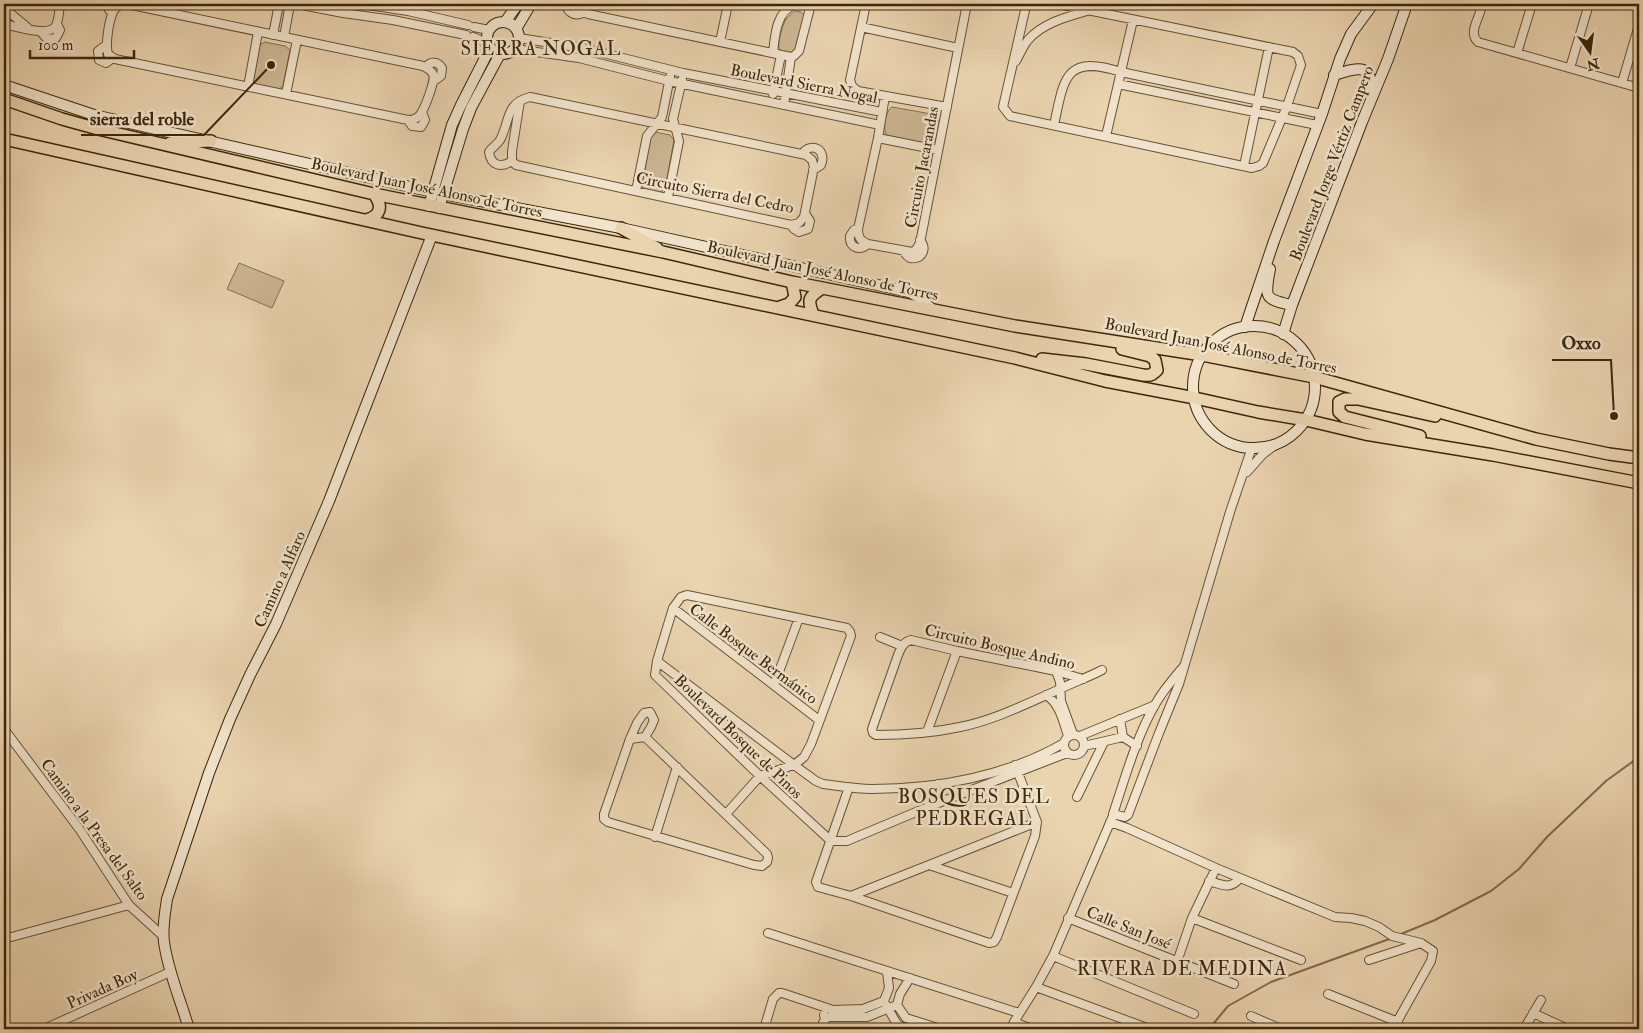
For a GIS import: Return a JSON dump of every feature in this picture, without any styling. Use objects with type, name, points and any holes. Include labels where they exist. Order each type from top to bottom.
[{"type":"main road","name":"Boulevard Juan José Alonso de Torres","points":[[4,99],[62,119],[155,143],[374,194],[663,252],[792,282],[1015,326],[1202,355],[1314,377],[1536,438],[1609,454],[1639,458]]},
{"type":"main road","points":[[4,139],[432,235],[1015,358],[1105,382],[1306,420],[1366,434],[1639,483]]},
{"type":"main road","points":[[155,143],[211,141]]},
{"type":"main road","points":[[366,220],[372,219],[380,209],[379,201],[374,194]]},
{"type":"main road","points":[[621,228],[663,252]]},
{"type":"main road","points":[[780,307],[789,304],[795,297],[792,282]]},
{"type":"main road","points":[[813,314],[810,300],[822,288]]},
{"type":"main road","points":[[1015,358],[1061,360],[1143,376],[1149,376],[1156,370],[1155,360],[1150,356],[1069,334]]},
{"type":"main road","points":[[1466,451],[1440,441],[1345,417],[1339,412],[1338,405],[1339,402],[1345,399],[1358,399],[1414,412],[1474,421]]},
{"type":"street","points":[[4,24],[42,32],[50,30],[57,24],[60,4]]},
{"type":"street","points":[[107,4],[109,10],[113,12]]},
{"type":"street","points":[[122,4],[117,6],[113,12],[106,45],[108,54],[113,58],[408,120],[416,118],[422,112],[434,81],[433,74],[426,67],[127,4]]},
{"type":"street","points":[[273,35],[279,4]]},
{"type":"street","points":[[284,37],[290,4]]},
{"type":"street","points":[[297,4],[332,7],[342,14],[393,20],[469,36],[500,54],[508,54],[515,49],[518,34],[531,4]]},
{"type":"street","points":[[342,14],[344,4]]},
{"type":"street","points":[[362,4],[408,11],[489,30]]},
{"type":"street","points":[[506,22],[518,4]]},
{"type":"street","points":[[566,4],[573,14],[577,15],[584,12]]},
{"type":"street","points":[[576,4],[579,10],[584,12],[791,57],[799,51],[811,4]]},
{"type":"street","points":[[720,42],[728,4]]},
{"type":"street","points":[[772,53],[778,22],[789,6],[795,4]]},
{"type":"street","points":[[866,4],[850,80],[851,84],[858,91],[947,108]]},
{"type":"street","name":"Circuito Jacarandas","points":[[880,125],[858,229],[860,238],[868,244],[912,252],[918,247],[920,240],[967,4]]},
{"type":"street","points":[[1028,4],[1003,107],[1010,116],[1252,168],[1263,163],[1287,106],[1301,65],[1298,56],[1293,52],[1058,4]]},
{"type":"street","name":"Boulevard Jorge Vértiz Campero","points":[[1245,327],[1274,241],[1322,114],[1334,75],[1351,34],[1373,4]]},
{"type":"street","name":"Boulevard Jorge Vértiz Campero","points":[[1283,334],[1292,305],[1388,60],[1407,4]]},
{"type":"street","points":[[1482,4],[1481,14],[1473,31],[1478,42],[1639,88]]},
{"type":"street","points":[[1517,53],[1532,4]]},
{"type":"street","points":[[1570,68],[1589,4]]},
{"type":"street","points":[[4,8],[10,15],[30,29]]},
{"type":"street","points":[[1012,66],[1028,40],[1039,30],[1064,17],[1089,10]]},
{"type":"street","points":[[1106,136],[1133,20]]},
{"type":"street","points":[[434,207],[433,192],[452,125],[489,46],[487,39],[489,30],[496,24],[506,22],[518,34]]},
{"type":"street","points":[[1622,84],[1639,26]]},
{"type":"street","points":[[861,27],[958,48]]},
{"type":"street","points":[[248,87],[258,32]]},
{"type":"street","name":"Boulevard Sierra Nogal","points":[[515,49],[579,58],[669,81],[880,125],[882,112],[683,73],[518,34]]},
{"type":"street","points":[[286,94],[297,40]]},
{"type":"street","points":[[1244,166],[1269,47]]},
{"type":"street","points":[[434,207],[444,194],[471,108],[500,54]]},
{"type":"street","points":[[771,102],[781,55]]},
{"type":"street","points":[[784,104],[791,57]]},
{"type":"street","points":[[1054,125],[1065,82],[1073,70],[1084,66],[1097,66],[1322,114]]},
{"type":"street","points":[[1334,75],[1356,68],[1366,72],[1371,81],[1370,103]]},
{"type":"street","points":[[636,191],[648,136],[662,117],[671,70]]},
{"type":"street","points":[[668,198],[679,141],[673,119],[683,73]]},
{"type":"street","points":[[1118,84],[1317,125]]},
{"type":"street","points":[[4,85],[82,112],[433,192],[621,228],[909,292],[917,296],[933,310]]},
{"type":"street","points":[[882,112],[885,96]]},
{"type":"street","name":"Circuito Sierra del Cedro","points":[[534,97],[656,123],[809,157],[812,160],[813,170],[805,213],[800,222],[792,225],[516,165],[512,161],[506,165],[498,166],[492,161],[489,152],[498,143],[515,104],[526,98],[534,97]]},
{"type":"street","points":[[512,161],[520,101]]},
{"type":"street","points":[[832,115],[835,103]]},
{"type":"street","points":[[850,118],[852,106]]},
{"type":"street","points":[[878,138],[938,150]]},
{"type":"street","name":"Camino a Alfaro","points":[[164,937],[167,899],[209,773],[234,710],[276,624],[329,501],[432,235]]},
{"type":"street","points":[[1274,241],[1266,288],[1267,295],[1270,299],[1292,305]]},
{"type":"street","points":[[1241,480],[1255,462],[1274,446],[1292,436],[1306,420],[1314,398],[1314,377],[1310,364],[1302,350],[1283,334],[1267,328],[1245,327],[1231,331],[1208,347],[1202,355],[1193,375],[1195,398],[1199,411],[1215,432],[1238,445],[1252,447],[1274,446]]},
{"type":"street","points":[[1113,814],[1125,817],[1128,815],[1179,684],[1230,512],[1252,447]]},
{"type":"street","points":[[657,661],[673,608],[681,596],[687,595],[847,628],[850,632],[851,636],[804,758],[794,765],[760,776],[726,814]]},
{"type":"street","name":"Calle Bosque Bermánico","points":[[673,608],[819,720]]},
{"type":"street","points":[[774,685],[800,618]]},
{"type":"street","name":"Circuito Bosque Andino","points":[[880,637],[902,646]]},
{"type":"street","name":"Circuito Bosque Andino","points":[[912,640],[957,652],[1056,671],[1083,679],[981,721],[961,727],[906,735],[876,735],[872,729],[902,646],[912,640]]},
{"type":"street","points":[[927,732],[957,652]]},
{"type":"street","name":"Boulevard Bosque de Pinos","points":[[1067,753],[1017,769],[847,841],[831,841],[655,675],[657,661],[816,782],[849,787],[879,789],[923,786],[1017,769],[1071,737],[1155,705]]},
{"type":"street","points":[[1032,1029],[1012,1025],[1054,956],[1068,918],[1110,822],[1137,746],[1155,705],[1164,690],[1184,666]]},
{"type":"street","points":[[1083,679],[1102,670]]},
{"type":"street","points":[[1056,671],[1061,688]]},
{"type":"street","name":"Circuito Bosque Andino","points":[[1061,688],[1061,701],[1071,737]]},
{"type":"street","points":[[1046,695],[1058,706],[1071,737]]},
{"type":"street","points":[[696,714],[700,705],[707,700]]},
{"type":"street","points":[[630,738],[644,737],[767,854],[767,862],[762,866],[754,865],[655,837],[604,819],[604,814],[630,738],[640,717],[644,713],[650,712],[654,720],[644,737]]},
{"type":"street","points":[[1120,719],[1123,737]]},
{"type":"street","name":"Camino a la Presa del Salto","points":[[4,729],[80,830],[129,905],[164,937]]},
{"type":"street","points":[[1071,737],[1082,738],[1084,746],[1080,754]]},
{"type":"street","points":[[1071,737],[1064,748],[1067,753],[1080,754],[1093,764]]},
{"type":"street","points":[[1084,746],[1123,737],[1137,746]]},
{"type":"street","points":[[1077,797],[1104,742]]},
{"type":"street","points":[[655,837],[677,767]]},
{"type":"street","points":[[849,787],[816,885],[989,942],[994,942],[1035,836],[1037,822],[1017,769]]},
{"type":"street","points":[[938,784],[935,791],[936,795],[946,800]]},
{"type":"street","points":[[923,786],[928,793],[930,801],[928,807]]},
{"type":"street","points":[[851,896],[1037,822]]},
{"type":"street","points":[[1110,822],[1335,917],[1365,921],[1379,927],[1392,936],[1421,943],[1433,951],[1431,961],[1393,1029]]},
{"type":"street","points":[[929,865],[1013,893]]},
{"type":"street","points":[[1177,962],[1192,918],[1216,868]]},
{"type":"street","points":[[1209,881],[1230,886],[1236,884],[1240,878]]},
{"type":"street","points":[[4,939],[129,905]]},
{"type":"street","name":"Calle San José","points":[[1068,918],[1234,984]]},
{"type":"street","points":[[1192,918],[1301,960]]},
{"type":"street","points":[[768,933],[1019,1013]]},
{"type":"street","points":[[164,937],[170,972],[189,1029]]},
{"type":"street","points":[[1369,960],[1421,943]]},
{"type":"street","points":[[1054,956],[1194,1014]]},
{"type":"street","name":"Privada Boy","points":[[44,1029],[170,972]]},
{"type":"street","points":[[887,972],[888,988],[884,1001],[896,1024],[906,1029]]},
{"type":"street","points":[[910,978],[900,994],[897,1005],[906,1018],[941,1029]]},
{"type":"street","points":[[1036,987],[1150,1029]]},
{"type":"street","points":[[764,1029],[773,999],[782,993],[837,1010],[863,1009],[884,1001]]},
{"type":"street","points":[[1328,994],[1398,1022]]},
{"type":"street","points":[[1524,1029],[1541,1000]]},
{"type":"street","points":[[825,1019],[829,1017],[867,1017],[897,1005]]},
{"type":"street","points":[[820,1029],[825,1019],[822,1006]]},
{"type":"street","points":[[1533,1013],[1568,1029]]},
{"type":"street","points":[[1251,1016],[1281,1029]]},
{"type":"shaded area","points":[[795,11],[801,12],[805,16],[798,48],[791,54],[781,51],[779,44],[780,34],[786,19]]},
{"type":"shaded area","points":[[265,42],[285,46],[290,50],[283,86],[278,90],[254,85],[252,81],[259,45]]},
{"type":"shaded area","points":[[892,107],[937,115],[939,122],[935,142],[930,145],[886,135],[885,120]]},
{"type":"shaded area","points":[[655,132],[670,135],[674,140],[666,184],[663,191],[659,193],[643,189],[642,186],[650,140]]},
{"type":"shaded area","points":[[239,263],[284,281],[272,308],[227,289]]},
{"type":"waterway","points":[[1401,934],[1435,920],[1491,891],[1519,869],[1547,837],[1606,781],[1639,757]]},
{"type":"waterway","points":[[1209,1029],[1228,1006],[1271,982],[1392,938]]},
{"type":"place","name":"sierra del roble","points":[[271,65]]},
{"type":"place","name":"Oxxo","points":[[1614,416]]},
{"type":"district","name":"SIERRA NOGAL","points":[[541,48]]},
{"type":"district","name":"BOSQUES DEL PEDREGAL","points":[[974,807]]},
{"type":"district","name":"RIVERA DE MEDINA","points":[[1182,968]]}]
